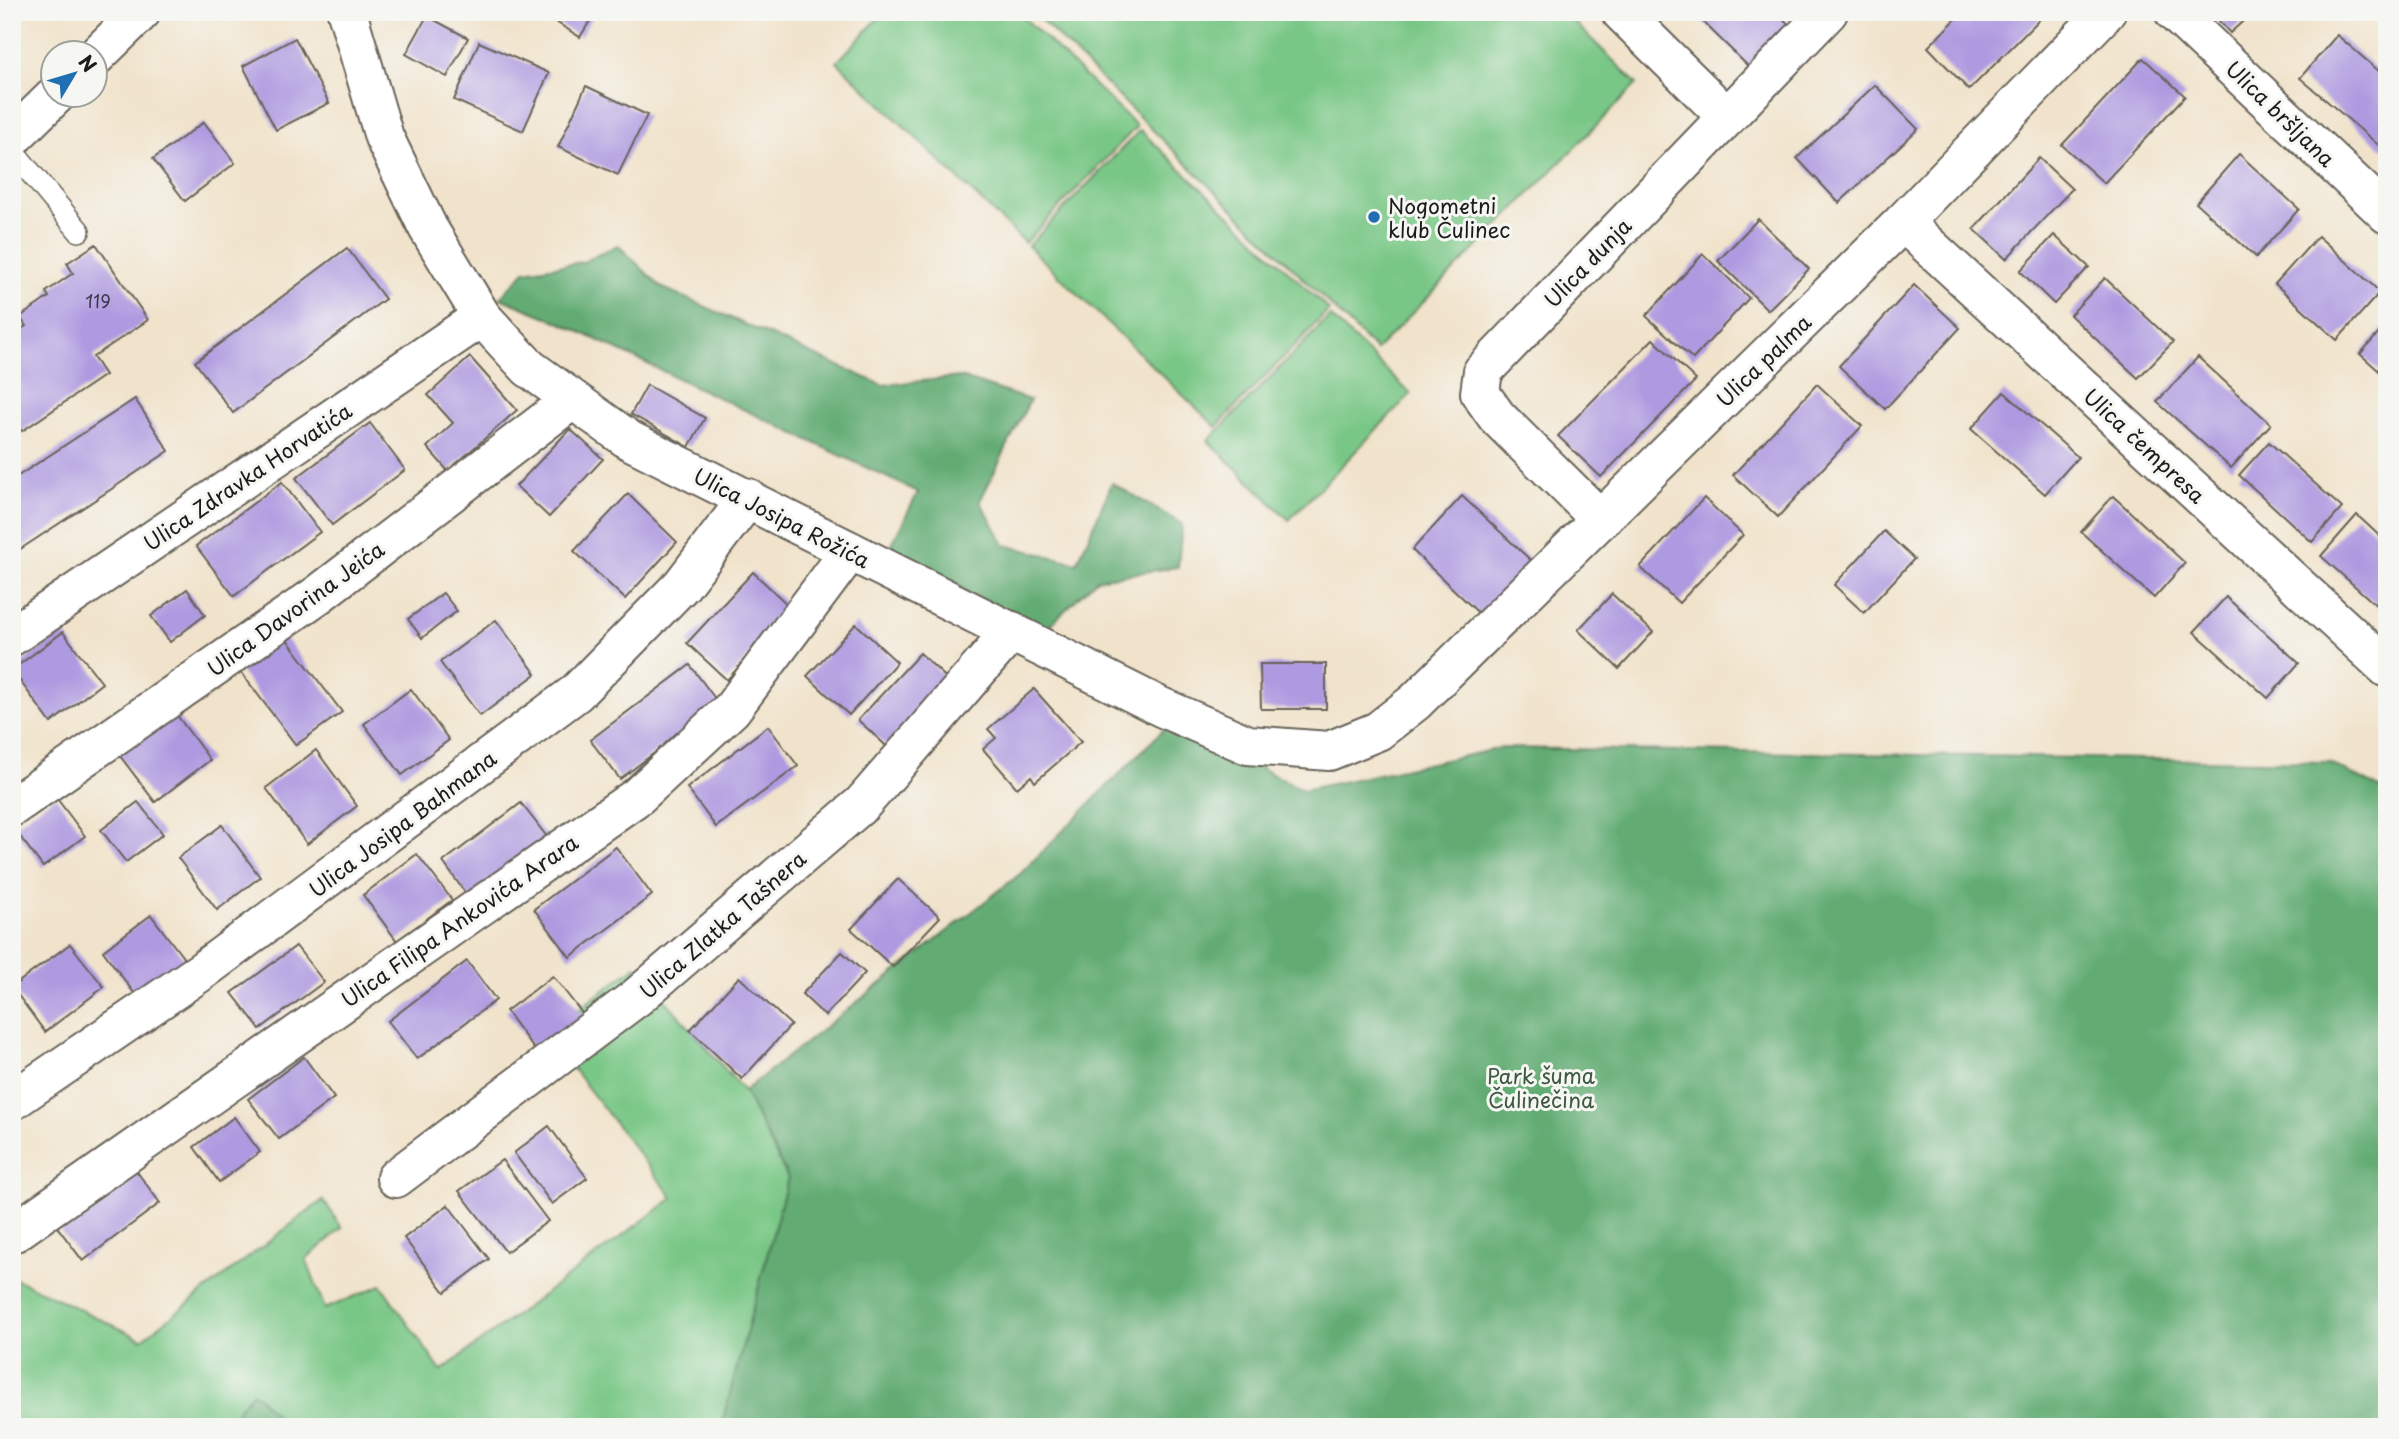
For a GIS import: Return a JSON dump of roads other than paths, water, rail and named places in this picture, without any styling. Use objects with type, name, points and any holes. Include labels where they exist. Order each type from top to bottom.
[{"type":"street","points":[[108,44],[141,12]]},
{"type":"street","name":"Ulica Josipa Rožića","points":[[347,12],[384,136],[428,229],[482,317],[529,368],[629,440],[1161,707],[1248,745],[1329,751],[1378,731],[1415,702]]},
{"type":"street","points":[[1621,12],[1726,116]]},
{"type":"street","name":"Ulica dunja","points":[[1600,519],[1497,417],[1480,393],[1483,371],[1828,12]]},
{"type":"street","name":"Ulica bršljana","points":[[2174,12],[2387,214]]},
{"type":"street","name":"Ulica palma","points":[[1415,702],[1903,222],[2101,14]]},
{"type":"street","points":[[12,138],[43,108]]},
{"type":"street","name":"Ulica čempresa","points":[[1903,222],[2387,668]]},
{"type":"street","name":"Ulica Zdravka Horvatića","points":[[12,636],[482,317]]},
{"type":"street","name":"Ulica Davorina Jeića","points":[[12,807],[319,594],[572,400]]},
{"type":"street","name":"Ulica Josipa Bahmana","points":[[12,1101],[202,971],[576,693],[682,585],[748,498]]},
{"type":"street","name":"Ulica Filipa Ankovića Arara","points":[[15,1233],[638,796],[732,709],[850,551]]},
{"type":"street","name":"Ulica Zlatka Tašnera","points":[[396,1178],[637,997],[862,804],[1012,631]]},
{"type":"lane","points":[[12,150],[79,231]]},
{"type":"place","name":"Nogometni klub Čulinec","points":[[1374,217]]},
{"type":"park label","name":"Park šuma Čulinečina","points":[[1541,1087]]}]
